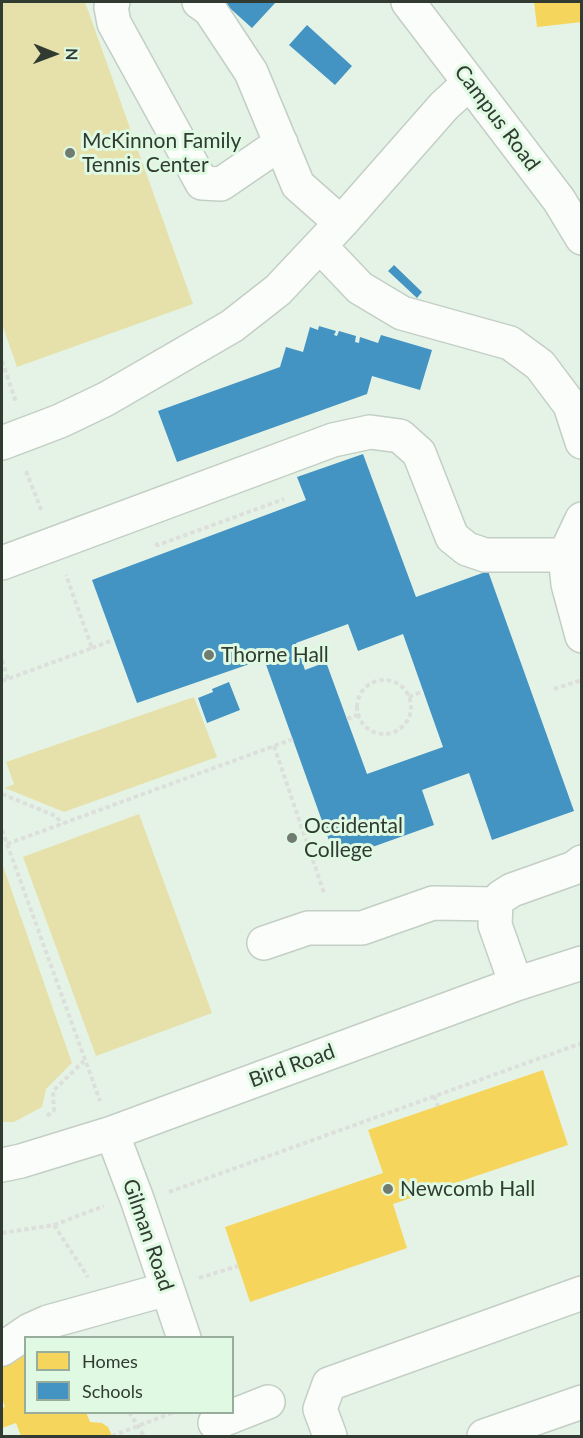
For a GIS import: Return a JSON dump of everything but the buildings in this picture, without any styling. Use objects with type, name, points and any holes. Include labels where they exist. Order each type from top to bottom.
[{"type":"street","points":[[113,2],[111,7],[114,23],[202,183],[221,184],[281,143]]},
{"type":"street","points":[[199,2],[210,10],[251,72],[298,185],[331,235],[360,288],[402,313],[510,344],[540,365],[570,405],[582,442]]},
{"type":"street","name":"Campus Road","points":[[408,2],[559,200],[582,238]]},
{"type":"street","points":[[8,441],[60,421],[106,399],[232,326],[278,290],[331,235],[444,106],[469,83]]},
{"type":"street","points":[[2,563],[333,440],[370,432],[400,436],[419,453],[452,537],[467,549],[485,555],[565,555]]},
{"type":"street","points":[[582,519],[565,555],[568,584],[582,636]]},
{"type":"street","points":[[516,984],[495,925],[496,904],[501,897],[512,890],[574,868],[582,862]]},
{"type":"street","points":[[264,943],[308,927],[362,928],[433,903],[496,904]]},
{"type":"street","name":"Bird Road","points":[[2,1165],[112,1133],[516,984],[582,963]]},
{"type":"street","name":"Gilman Road","points":[[112,1133],[183,1336]]},
{"type":"street","points":[[2,1349],[30,1330],[48,1322],[167,1289]]},
{"type":"street","points":[[330,1437],[320,1409],[329,1384],[582,1293]]},
{"type":"street","points":[[215,1424],[268,1402]]},
{"type":"street","points":[[484,1437],[582,1402]]},
{"type":"path","points":[[8,441],[54,544],[92,648]]},
{"type":"path","points":[[2,681],[113,640]]},
{"type":"path","points":[[2,660],[8,679]]},
{"type":"path","points":[[388,680],[395,683],[401,686],[409,697],[411,712],[405,725],[393,734],[378,734],[364,728],[357,715],[357,701],[363,689],[375,681],[388,680]]},
{"type":"path","points":[[554,689],[582,680]]},
{"type":"path","points":[[409,697],[423,691]]},
{"type":"path","points":[[347,719],[357,715]]},
{"type":"path","points":[[7,844],[293,739]]},
{"type":"path","points":[[274,746],[336,928]]},
{"type":"path","points":[[2,794],[56,816],[62,824]]},
{"type":"path","points":[[2,830],[112,1133]]},
{"type":"path","points":[[168,1193],[582,1043]]},
{"type":"path","points":[[46,1116],[54,1110],[53,1091],[84,1061]]},
{"type":"path","points":[[434,1096],[438,1106]]},
{"type":"path","points":[[2,1233],[54,1225],[105,1205]]},
{"type":"path","points":[[54,1225],[91,1283],[99,1308]]},
{"type":"path","points":[[130,1414],[144,1437]]},
{"type":"path","points":[[112,1436],[171,1414]]},
{"type":"shaded area","name":"McKinnon Family Tennis Center","points":[[2,2],[85,2],[193,304],[17,367],[2,324]]},
{"type":"shaded area","points":[[194,697],[217,757],[64,812],[5,788],[14,784],[6,762]]},
{"type":"shaded area","points":[[139,814],[212,1013],[96,1056],[23,857]]},
{"type":"shaded area","points":[[2,863],[72,1063],[46,1089],[42,1107],[14,1122],[2,1122]]},
{"type":"place","name":"McKinnon Family Tennis Center","points":[[70,153]]},
{"type":"place","name":"Thorne Hall","points":[[209,655]]},
{"type":"place","name":"Occidental College","points":[[292,838]]},
{"type":"place","name":"Newcomb Hall","points":[[388,1189]]}]
